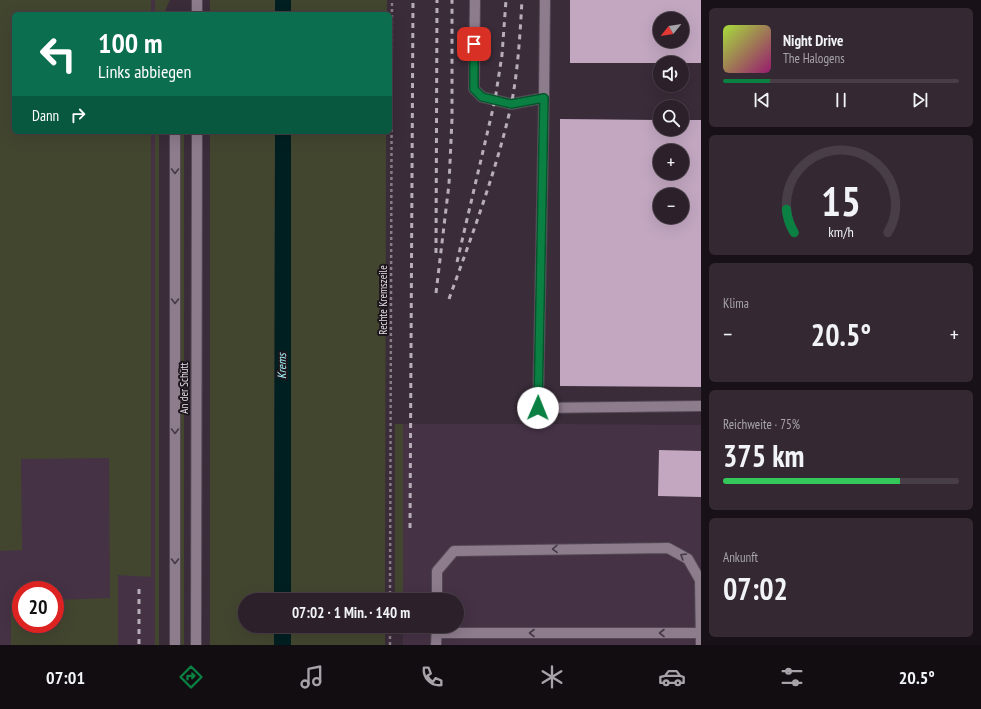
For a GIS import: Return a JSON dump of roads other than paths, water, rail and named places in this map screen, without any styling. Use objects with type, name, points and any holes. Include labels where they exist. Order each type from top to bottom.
[{"type":"street","points":[[475,0],[474,89],[482,97],[511,104],[544,98]]},
{"type":"street","points":[[545,0],[538,408],[701,406]]},
{"type":"street","points":[[175,134],[175,645]]},
{"type":"street","name":"An der Schütt","points":[[196,645],[197,134]]},
{"type":"street","points":[[437,593],[437,570],[454,551],[668,548],[688,559],[700,580],[701,645]]},
{"type":"street","points":[[464,630],[701,633]]},
{"type":"street","points":[[436,645],[437,633]]},
{"type":"water","points":[[275,0],[291,0],[291,12],[275,12]]},
{"type":"water","name":"Krems","points":[[275,134],[291,134],[291,593],[274,593]]},
{"type":"water","points":[[274,633],[291,633],[291,645],[274,645]]},
{"type":"railway","points":[[410,528],[413,0]]},
{"type":"railway","points":[[436,253],[437,0]]},
{"type":"railway","points":[[436,293],[449,184],[452,119],[452,0]]},
{"type":"railway","points":[[457,262],[495,100],[502,55],[506,0]]},
{"type":"railway","points":[[449,299],[475,227],[505,131],[511,106],[517,66],[522,0]]},
{"type":"railway","points":[[139,589],[139,645]]}]
